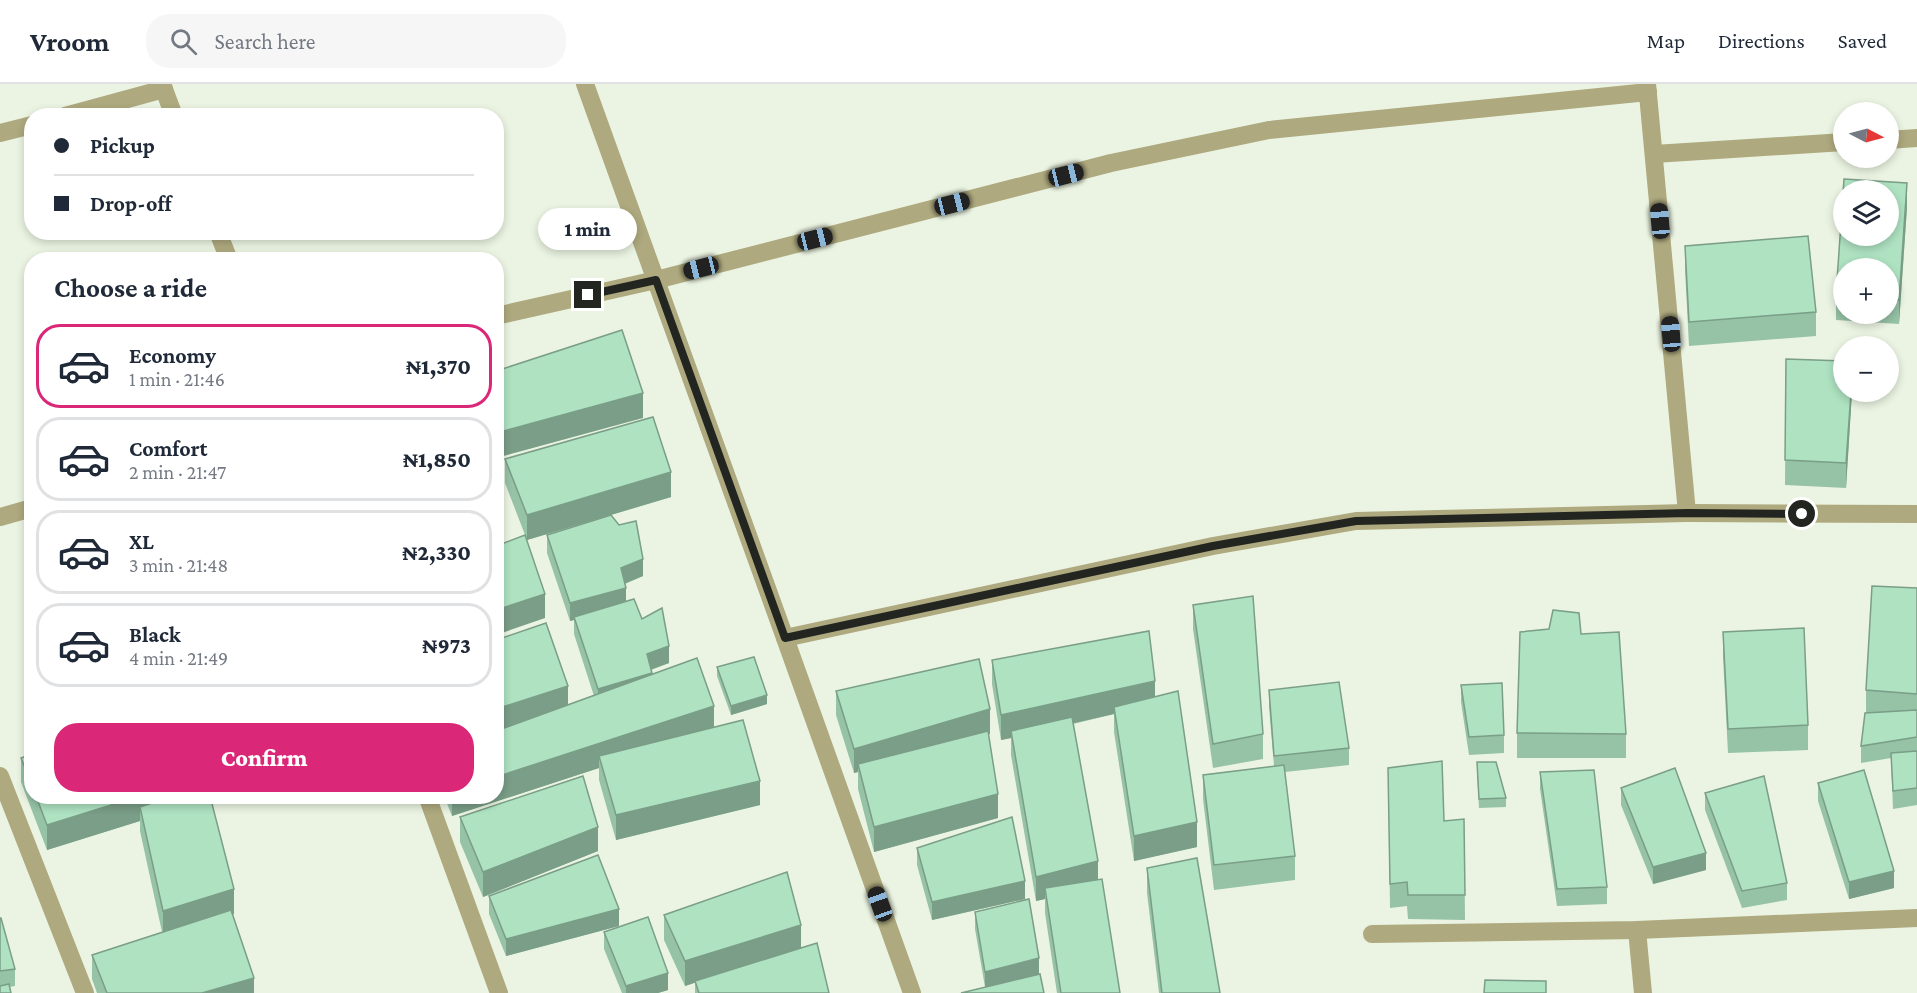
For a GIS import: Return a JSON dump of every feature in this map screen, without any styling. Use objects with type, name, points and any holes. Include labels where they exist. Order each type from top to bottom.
[{"type":"street","points":[[585,84],[912,993]]},
{"type":"street","points":[[91,108],[163,86],[171,108]]},
{"type":"street","points":[[504,314],[656,280],[1111,163],[1269,130],[1647,88],[1687,513]]},
{"type":"street","points":[[0,133],[24,127]]},
{"type":"street","points":[[1899,139],[1917,138]]},
{"type":"street","points":[[1654,154],[1833,143]]},
{"type":"street","points":[[0,517],[24,510]]},
{"type":"street","points":[[785,638],[1202,548],[1356,521],[1687,513],[1917,514]]},
{"type":"street","points":[[0,776],[85,993]]},
{"type":"street","points":[[431,804],[499,993]]},
{"type":"street","points":[[1372,934],[1637,930],[1917,918]]},
{"type":"street","points":[[1637,930],[1643,993]]},
{"type":"building","points":[[1899,182],[1907,183],[1899,300],[1899,258],[1839,258],[1839,246],[1899,246]]},
{"type":"building","points":[[1808,236],[1816,312],[1689,322],[1685,246]]},
{"type":"building","points":[[622,330],[643,393],[504,431],[504,368]]},
{"type":"building","points":[[1786,359],[1833,361],[1833,402],[1850,402],[1846,463],[1785,460]]},
{"type":"building","points":[[653,417],[671,472],[527,515],[505,459]]},
{"type":"building","points":[[611,515],[619,525],[636,521],[643,559],[621,568],[626,588],[570,603],[547,535]]},
{"type":"building","points":[[525,535],[545,594],[504,607],[504,543]]},
{"type":"building","points":[[1872,586],[1917,588],[1917,694],[1866,690]]},
{"type":"building","points":[[1253,596],[1263,734],[1213,744],[1193,605]]},
{"type":"building","points":[[634,599],[642,619],[662,608],[669,646],[647,654],[652,673],[598,689],[574,617]]},
{"type":"building","points":[[1553,610],[1579,613],[1581,634],[1619,632],[1626,734],[1517,733],[1520,632],[1549,629]]},
{"type":"building","points":[[546,623],[568,686],[504,706],[504,637]]},
{"type":"building","points":[[1804,628],[1808,725],[1728,729],[1723,632]]},
{"type":"building","points":[[1149,631],[1155,681],[1001,715],[992,660]]},
{"type":"building","points":[[754,657],[767,695],[731,706],[717,667]]},
{"type":"building","points":[[697,658],[714,706],[504,774],[504,728]]},
{"type":"building","points":[[979,659],[990,709],[854,749],[836,691]]},
{"type":"building","points":[[1339,682],[1349,748],[1274,756],[1269,690]]},
{"type":"building","points":[[1502,683],[1504,735],[1469,737],[1461,685]]},
{"type":"building","points":[[1178,691],[1197,822],[1134,836],[1114,707]]},
{"type":"building","points":[[1917,710],[1917,737],[1861,746],[1865,713]]},
{"type":"building","points":[[1072,717],[1098,861],[1036,877],[1011,731]]},
{"type":"building","points":[[743,720],[760,781],[616,815],[599,756]]},
{"type":"building","points":[[988,731],[998,794],[874,827],[858,764]]},
{"type":"building","points":[[1917,751],[1917,788],[1893,791],[1891,753]]},
{"type":"building","points":[[1442,761],[1444,821],[1464,819],[1465,895],[1408,895],[1407,882],[1390,884],[1388,768]]},
{"type":"building","points":[[1477,762],[1496,762],[1506,798],[1479,799]]},
{"type":"building","points":[[1284,765],[1295,856],[1214,865],[1203,775]]},
{"type":"building","points":[[1675,768],[1706,853],[1653,867],[1621,788]]},
{"type":"building","points":[[1594,770],[1607,887],[1557,889],[1540,772]]},
{"type":"building","points":[[1864,770],[1894,871],[1849,882],[1818,783]]},
{"type":"building","points":[[583,776],[598,827],[483,872],[460,817]]},
{"type":"building","points":[[1764,776],[1787,883],[1742,891],[1705,793]]},
{"type":"building","points":[[39,804],[114,804],[47,825]]},
{"type":"building","points":[[149,804],[212,804],[234,889],[163,911],[140,807]]},
{"type":"building","points":[[1012,817],[1025,881],[932,902],[917,848]]},
{"type":"building","points":[[598,855],[619,909],[506,939],[489,896]]},
{"type":"building","points":[[1197,858],[1220,993],[1162,993],[1147,868]]},
{"type":"building","points":[[787,872],[801,925],[685,961],[664,915]]},
{"type":"building","points":[[1102,879],[1120,993],[1061,993],[1045,888]]},
{"type":"building","points":[[1029,899],[1039,958],[985,972],[975,912]]},
{"type":"building","points":[[231,910],[254,978],[202,993],[107,993],[92,955]]},
{"type":"building","points":[[648,917],[668,973],[626,986],[604,932]]},
{"type":"building","points":[[1,918],[15,969],[0,971]]},
{"type":"building","points":[[817,943],[829,993],[699,993],[695,981]]},
{"type":"building","points":[[1040,974],[1044,993],[961,993]]},
{"type":"building","points":[[1485,980],[1546,981],[1546,993],[1484,993]]},
{"type":"building","points":[[9,984],[11,993],[0,993],[0,986]]},
{"type":"route","points":[[588,295],[656,280],[785,638],[1213,546],[1356,521],[1687,513],[1802,514]]}]
